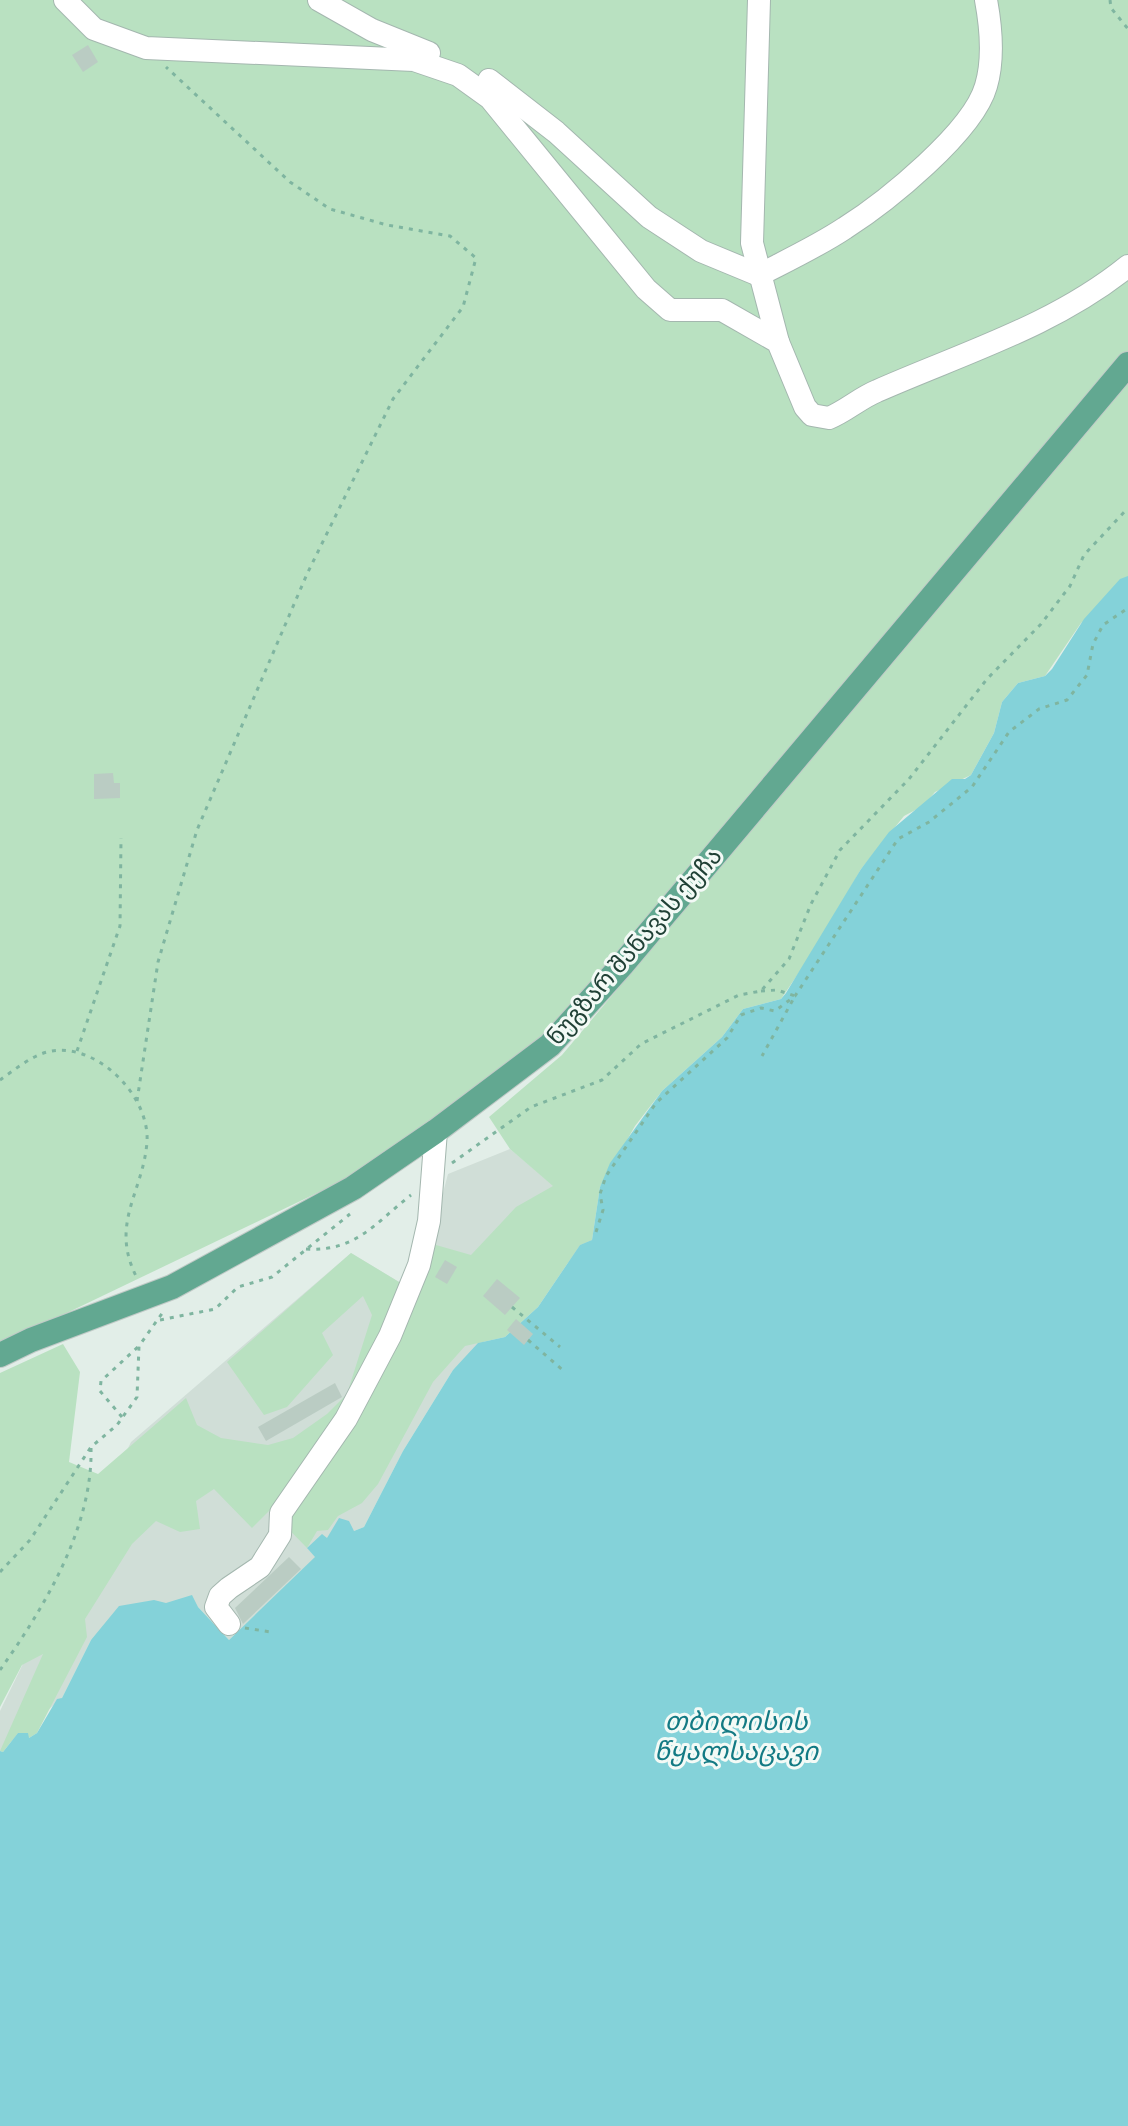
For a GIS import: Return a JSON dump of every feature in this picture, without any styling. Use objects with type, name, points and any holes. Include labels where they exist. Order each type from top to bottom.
[{"type":"main road","name":"ნუგზარ შანავას ქუჩა","points":[[0,1355],[31,1340],[172,1287],[353,1188],[436,1131],[550,1045],[622,965],[1128,364]]},
{"type":"lane","points":[[65,0],[94,29],[146,48],[414,60],[458,75],[490,98],[646,289],[670,310],[722,310],[778,342]]},
{"type":"lane","points":[[319,0],[414,50],[453,59],[482,74],[556,132],[649,217],[701,251],[759,275]]},
{"type":"lane","points":[[759,0],[752,243],[778,342],[805,407],[812,415],[829,418],[872,393],[1052,317],[1093,294],[1128,266]]},
{"type":"lane","points":[[759,275],[846,228],[914,173],[971,117],[986,85],[990,67],[986,0]]},
{"type":"lane","points":[[235,1626],[216,1607],[220,1596],[260,1567],[280,1535],[281,1513],[346,1419],[390,1336],[419,1265],[429,1221],[436,1131]]},
{"type":"path","points":[[1110,0],[1111,8],[1128,29]]},
{"type":"path","points":[[137,1101],[158,962],[197,830],[314,560],[393,399],[463,307],[476,258],[450,236],[387,225],[330,209],[290,182],[146,48]]},
{"type":"path","points":[[761,991],[789,959],[811,904],[840,850],[909,779],[987,679],[1041,624],[1070,586],[1084,555],[1128,508]]},
{"type":"path","points":[[762,1056],[795,996],[898,839],[929,822],[972,787],[1009,732],[1039,709],[1067,700],[1087,675],[1093,644],[1103,625],[1128,608]]},
{"type":"path","points":[[77,1051],[120,926],[121,838]]},
{"type":"path","points":[[306,1249],[331,1251],[364,1236],[431,1180],[531,1107],[602,1080],[641,1044],[703,1011],[739,995],[761,991],[777,990],[795,996]]},
{"type":"path","points":[[596,1232],[603,1210],[600,1194],[606,1176],[656,1103],[727,1038],[741,1015],[761,1008],[775,1011],[795,996]]},
{"type":"path","points":[[0,1080],[46,1052],[77,1051],[105,1065],[126,1084],[137,1101],[147,1141],[131,1198],[125,1243],[130,1265],[147,1296]]},
{"type":"path","points":[[160,1320],[215,1309],[238,1287],[272,1277],[359,1207]]},
{"type":"path","points":[[122,1417],[100,1391],[101,1381],[139,1346],[160,1320],[172,1287]]},
{"type":"path","points":[[512,1307],[560,1347]]},
{"type":"path","points":[[528,1340],[565,1372]]},
{"type":"path","points":[[0,1572],[30,1540],[91,1447],[122,1417],[137,1397],[139,1346]]},
{"type":"path","points":[[0,1670],[43,1604],[60,1568],[85,1500],[91,1447]]},
{"type":"path","points":[[235,1626],[271,1632]]},
{"type":"shaded area","points":[[510,1149],[554,1186],[592,1240],[453,1370],[403,1451],[364,1527],[354,1531],[349,1527],[308,1549],[316,1557],[229,1640],[198,1607],[166,1603],[91,1640],[62,1698],[0,1751],[0,1711],[131,1442],[351,1253],[404,1285],[420,1280],[448,1174]]},
{"type":"green space","points":[[0,0],[1128,0],[1128,352],[550,1032],[490,1080],[340,1182],[0,1345]]},
{"type":"green space","points":[[1128,382],[1128,591],[1081,623],[1045,676],[1018,683],[1002,702],[994,733],[971,775],[935,792],[923,806],[904,816],[861,869],[823,937],[781,999],[743,1009],[722,1037],[662,1091],[635,1126],[600,1187],[592,1240],[580,1245],[538,1307],[505,1337],[465,1346],[433,1382],[378,1484],[362,1503],[338,1516],[328,1530],[317,1531],[307,1548],[270,1510],[252,1528],[214,1489],[196,1501],[200,1529],[180,1532],[156,1521],[132,1544],[85,1619],[87,1637],[37,1733],[29,1738],[18,1733],[3,1752],[0,1751],[43,1654],[22,1665],[0,1707],[0,1373],[63,1344],[80,1372],[69,1462],[98,1474],[186,1398],[197,1425],[221,1438],[268,1445],[293,1438],[327,1414],[347,1394],[372,1315],[363,1296],[322,1333],[333,1355],[287,1407],[264,1415],[227,1362],[351,1253],[404,1285],[429,1243],[471,1255],[516,1207],[553,1186],[510,1149],[489,1117],[562,1055]]},
{"type":"water","name":"თბილისის წყალსაცავი","points":[[1128,576],[1128,2126],[0,2126],[0,1751],[3,1752],[18,1733],[28,1733],[29,1738],[37,1733],[57,1699],[62,1698],[91,1640],[119,1606],[154,1600],[166,1603],[192,1595],[198,1607],[229,1640],[315,1557],[307,1548],[322,1534],[327,1538],[339,1518],[349,1521],[354,1531],[364,1527],[403,1451],[453,1370],[478,1343],[505,1337],[538,1307],[580,1245],[592,1240],[600,1187],[610,1163],[662,1091],[722,1037],[743,1009],[781,999],[861,869],[889,832],[952,779],[965,779],[971,775],[994,733],[1002,702],[1018,683],[1045,676],[1052,669],[1084,619],[1120,579]]},
{"type":"building","points":[[88,45],[98,62],[83,72],[72,55]]},
{"type":"building","points":[[113,773],[114,783],[120,783],[120,798],[94,799],[94,774]]},
{"type":"building","points":[[445,1260],[457,1267],[447,1284],[435,1277]]},
{"type":"building","points":[[497,1279],[520,1298],[505,1315],[483,1296]]},
{"type":"building","points":[[516,1319],[533,1334],[524,1345],[507,1330]]},
{"type":"building","points":[[335,1383],[342,1397],[266,1441],[258,1427]]},
{"type":"building","points":[[289,1557],[301,1569],[243,1624],[235,1608]]}]
